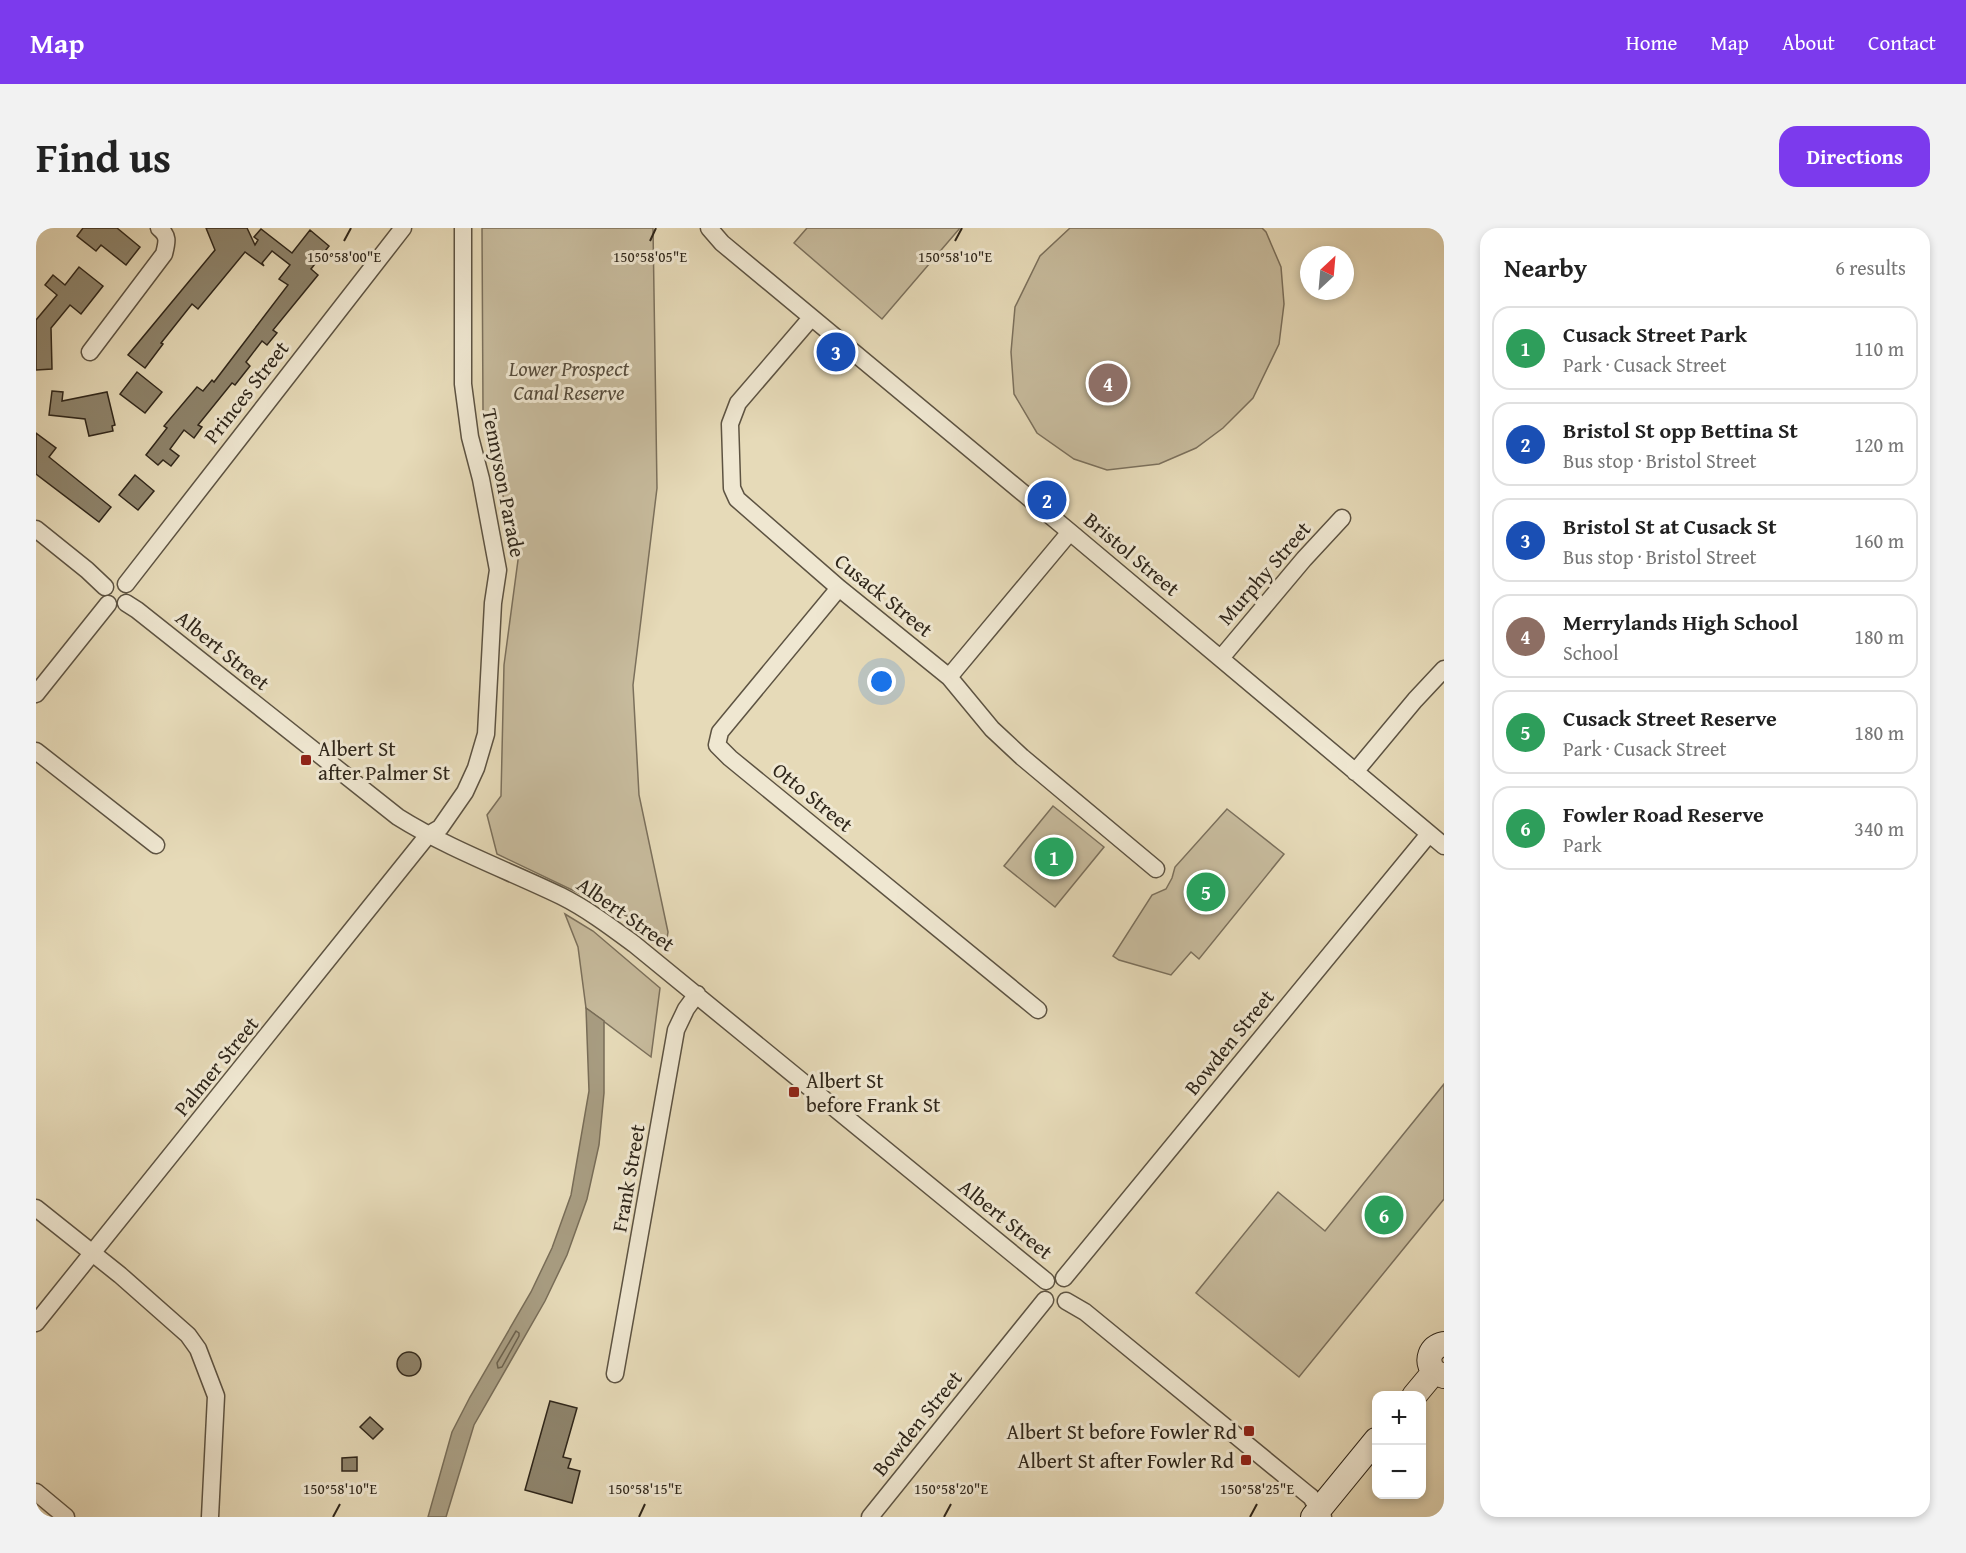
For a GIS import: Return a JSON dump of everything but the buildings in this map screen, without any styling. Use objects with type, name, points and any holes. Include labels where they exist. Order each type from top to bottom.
[{"type":"main road","points":[[1419,1391],[1439,1374],[1430,1367],[1429,1356],[1434,1348],[1444,1344]]},
{"type":"main road","points":[[1318,1515],[1373,1445]]},
{"type":"street","points":[[90,352],[164,254],[168,240],[159,228]]},
{"type":"street","name":"Princes Street","points":[[126,584],[403,228]]},
{"type":"street","name":"Tennyson Parade","points":[[428,836],[440,828],[465,792],[476,768],[486,734],[498,570],[481,479],[470,437],[463,384],[463,228]]},
{"type":"street","name":"Bristol Street","points":[[709,228],[722,243],[811,318],[1444,846]]},
{"type":"street","name":"Cusack Street","points":[[811,318],[738,403],[730,424],[732,488],[737,499],[839,588],[949,677],[992,729],[1022,757],[1156,869]]},
{"type":"street","name":"Murphy Street","points":[[1221,658],[1304,559],[1342,518]]},
{"type":"street","points":[[36,529],[105,586]]},
{"type":"street","points":[[949,677],[1070,532]]},
{"type":"street","points":[[113,580],[126,584],[130,592],[126,603],[117,607],[108,604],[103,596],[105,586],[113,580]]},
{"type":"street","name":"Otto Street","points":[[839,588],[720,732],[717,745],[1038,1010]]},
{"type":"street","name":"Albert Street","points":[[126,603],[398,818],[428,836],[561,897],[594,915],[634,944],[1046,1281]]},
{"type":"street","points":[[36,694],[108,604]]},
{"type":"street","points":[[1355,772],[1444,669]]},
{"type":"street","points":[[36,751],[156,845]]},
{"type":"street","name":"Bowden Street","points":[[1064,1278],[1429,834]]},
{"type":"street","name":"Palmer Street","points":[[36,1323],[428,836]]},
{"type":"street","name":"Frank Street","points":[[615,1374],[665,1103],[676,1030],[686,1009],[697,994]]},
{"type":"street","points":[[36,1208],[93,1253],[188,1335],[198,1349],[216,1396],[210,1517]]},
{"type":"street","points":[[1054,1276],[1064,1278],[1070,1287],[1066,1301],[1056,1305],[1045,1300],[1042,1293],[1046,1281],[1054,1276]]},
{"type":"street","name":"Bowden Street","points":[[870,1517],[1045,1300]]},
{"type":"street","points":[[1066,1301],[1085,1312],[1311,1497],[1318,1515]]},
{"type":"street","points":[[36,1492],[66,1517]]},
{"type":"green space","name":"Lower Prospect Canal Reserve","points":[[482,228],[653,228],[657,488],[633,685],[639,795],[668,932],[666,944],[637,921],[497,854],[487,815],[501,796],[504,665],[518,560],[483,410]]},
{"type":"green space","points":[[807,228],[960,228],[882,319],[794,243]]},
{"type":"green space","points":[[1070,228],[1262,228],[1266,232],[1281,267],[1284,304],[1279,344],[1253,398],[1223,428],[1196,448],[1159,464],[1107,470],[1074,459],[1037,433],[1014,394],[1011,352],[1015,307],[1040,256]]},
{"type":"green space","points":[[1053,806],[1104,847],[1055,907],[1004,866]]},
{"type":"green space","points":[[1227,809],[1284,854],[1199,959],[1191,952],[1171,975],[1119,960],[1113,956],[1152,895],[1166,889],[1175,867]]},
{"type":"green space","points":[[565,914],[593,931],[660,988],[651,1057],[586,1008],[578,947]]},
{"type":"green space","points":[[1444,1084],[1444,1199],[1299,1377],[1196,1293],[1278,1192],[1325,1231]]},
{"type":"water","points":[[586,1008],[604,1021],[604,1093],[599,1145],[587,1199],[567,1255],[545,1301],[474,1425],[446,1517],[428,1517],[452,1432],[531,1292],[552,1248],[571,1195],[589,1091]]},
{"type":"place","name":"Bristol St at Cusack St","points":[[836,352]]},
{"type":"place","name":"Merrylands High School","points":[[1108,383]]},
{"type":"place","name":"Bristol St opp Bettina St","points":[[1047,500]]},
{"type":"place","name":"Albert St after Palmer St","points":[[306,760]]},
{"type":"place","name":"Cusack Street Park","points":[[1054,857]]},
{"type":"place","name":"Cusack Street Reserve","points":[[1206,892]]},
{"type":"place","name":"Albert St before Frank St","points":[[794,1092]]},
{"type":"place","name":"Fowler Road Reserve","points":[[1384,1215]]},
{"type":"place","name":"Albert St before Fowler Rd","points":[[1249,1431]]},
{"type":"place","name":"Albert St after Fowler Rd","points":[[1246,1460]]}]
